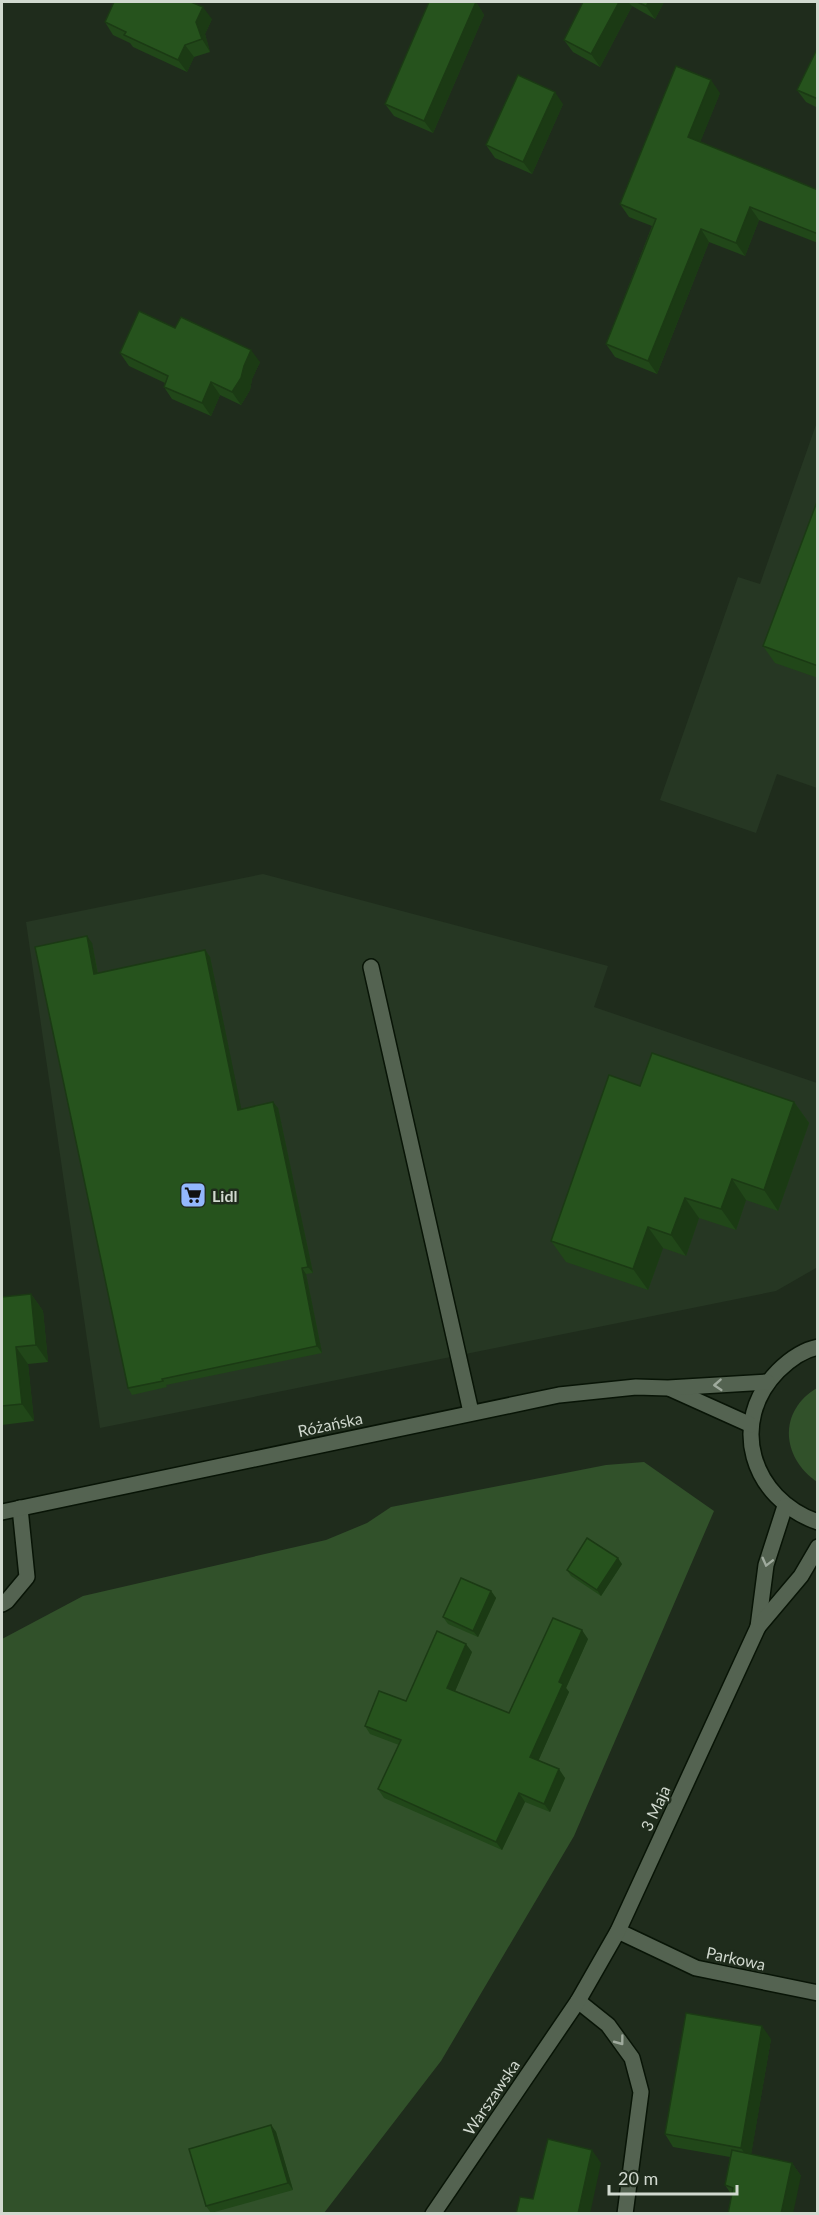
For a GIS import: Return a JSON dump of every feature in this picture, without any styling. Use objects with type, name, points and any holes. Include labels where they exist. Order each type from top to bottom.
[{"type":"street","points":[[371,967],[471,1412]]},
{"type":"street","points":[[818,1347],[788,1361],[767,1382],[756,1402],[751,1425],[752,1448],[758,1470],[769,1489],[784,1506],[818,1522]]},
{"type":"street","name":"Różańska","points":[[2,1512],[559,1395],[636,1387],[668,1388],[767,1382]]},
{"type":"street","name":"Różańska","points":[[668,1388],[751,1425]]},
{"type":"street","name":"3 Maja","points":[[758,1627],[766,1564],[784,1506]]},
{"type":"street","points":[[2,1604],[27,1577],[20,1508]]},
{"type":"street","name":"3 Maja","points":[[578,2001],[618,1930],[758,1627],[801,1576],[818,1547]]},
{"type":"street","name":"Parkowa","points":[[618,1930],[696,1968],[818,1993]]},
{"type":"street","points":[[578,2001],[608,2025],[632,2058],[641,2092],[625,2214]]},
{"type":"street","name":"Warszawska","points":[[433,2214],[578,2001]]},
{"type":"shaded area","points":[[817,422],[817,788],[777,774],[756,833],[660,800],[738,577],[760,584]]},
{"type":"shaded area","points":[[263,874],[608,966],[594,1007],[817,1083],[818,1264],[816,1268],[776,1291],[100,1428],[26,922]]},
{"type":"green space","points":[[817,1388],[817,1482],[796,1460],[789,1434],[790,1421],[795,1409]]},
{"type":"green space","points":[[644,1462],[714,1511],[574,1836],[441,2061],[324,2213],[2,2214],[2,1639],[83,1596],[326,1540],[367,1523],[391,1507],[606,1465]]},
{"type":"building","points":[[114,2],[191,2],[203,7],[196,22],[202,39],[185,45],[178,60],[124,35],[126,32],[105,22]]},
{"type":"building","points":[[429,2],[476,2],[424,121],[385,104]]},
{"type":"building","points":[[583,2],[619,2],[591,54],[564,40]]},
{"type":"building","points":[[637,2],[649,2],[646,6]]},
{"type":"building","points":[[818,47],[818,99],[797,90]]},
{"type":"building","points":[[676,66],[711,80],[688,137],[818,190],[818,234],[750,207],[736,243],[701,229],[648,361],[606,344],[656,219],[620,204]]},
{"type":"building","points":[[518,75],[555,92],[523,162],[486,145]]},
{"type":"building","points":[[139,311],[175,328],[181,317],[251,350],[241,378],[232,392],[211,382],[202,403],[164,387],[168,376],[120,353]]},
{"type":"building","points":[[818,499],[818,666],[763,646]]},
{"type":"building","name":"Lidl","points":[[87,936],[94,974],[205,950],[238,1110],[273,1102],[308,1267],[302,1268],[317,1346],[128,1388],[35,947]]},
{"type":"building","points":[[652,1053],[794,1102],[764,1190],[732,1179],[721,1209],[685,1198],[671,1235],[648,1227],[633,1269],[551,1241],[609,1075],[640,1086]]},
{"type":"building","points":[[31,1294],[36,1345],[16,1347],[22,1404],[2,1406],[2,1297]]},
{"type":"building","points":[[587,1538],[618,1558],[597,1590],[567,1570]]},
{"type":"building","points":[[461,1578],[491,1591],[473,1631],[443,1617]]},
{"type":"building","points":[[553,1618],[582,1630],[559,1682],[563,1684],[530,1757],[559,1769],[544,1804],[519,1793],[496,1842],[378,1789],[401,1740],[365,1726],[379,1691],[406,1701],[437,1631],[466,1644],[447,1688],[509,1713]]},
{"type":"building","points":[[686,2013],[762,2026],[741,2148],[665,2134]]},
{"type":"building","points":[[271,2125],[288,2183],[206,2206],[189,2149]]},
{"type":"building","points":[[548,2139],[592,2150],[578,2214],[516,2214],[520,2197],[533,2199]]},
{"type":"building","points":[[732,2150],[792,2163],[781,2214],[728,2214],[733,2188],[725,2185]]},
{"type":"place","name":"Lidl","points":[[193,1195]]}]
